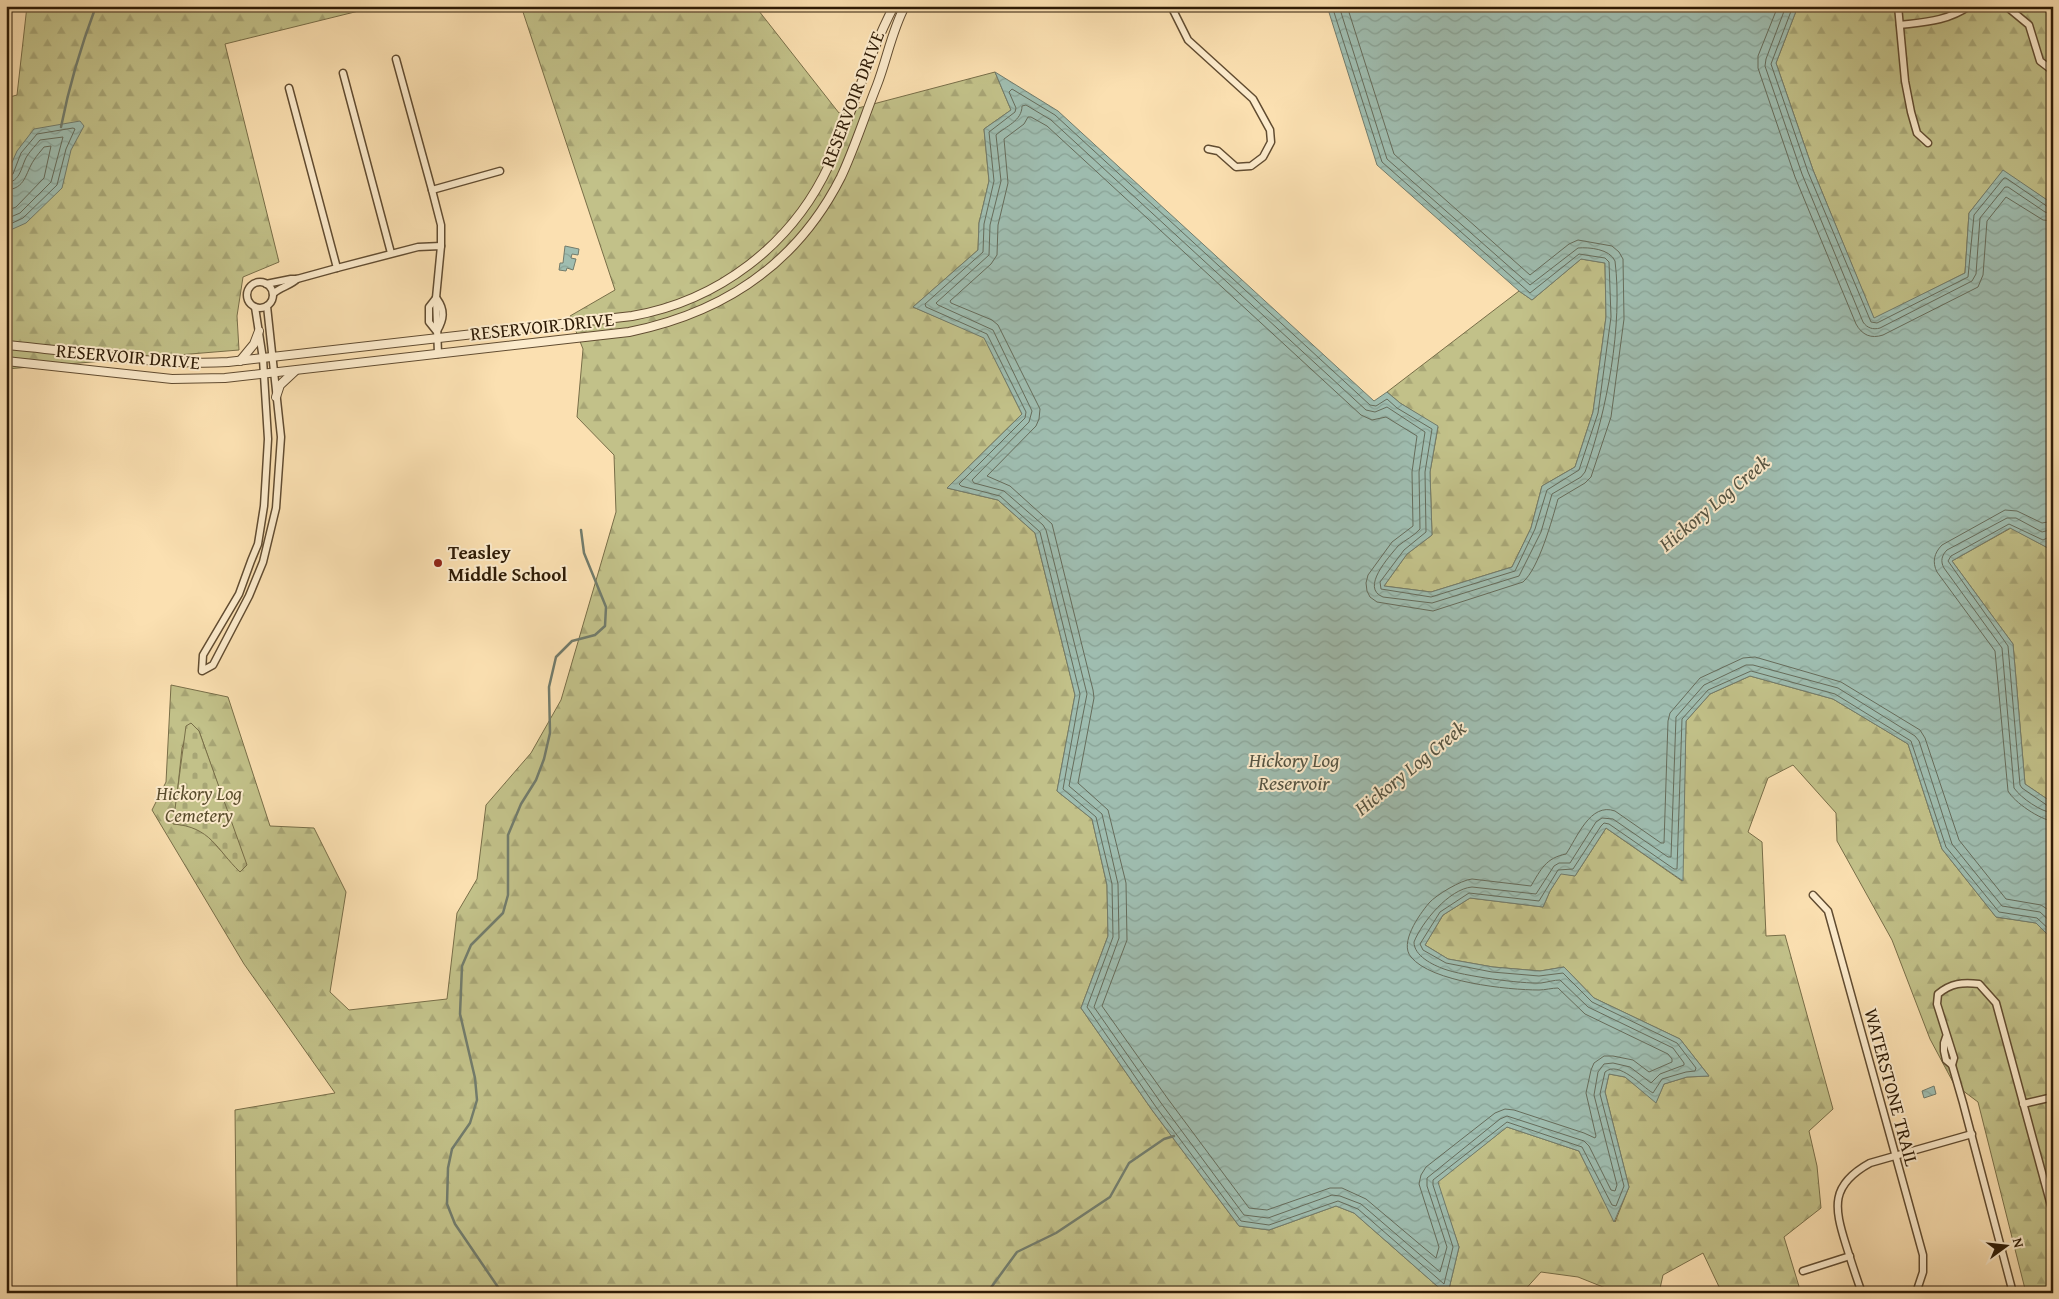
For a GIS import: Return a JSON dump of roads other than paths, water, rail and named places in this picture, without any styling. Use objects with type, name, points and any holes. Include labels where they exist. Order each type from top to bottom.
[{"type":"street","name":"RESERVOIR DRIVE","points":[[6,345],[189,364],[240,361],[437,335],[646,314],[701,294],[726,281],[750,264],[788,229],[817,189],[835,151],[868,63],[894,6]]},
{"type":"street","name":"RESERVOIR DRIVE","points":[[6,361],[172,379],[225,378],[629,332],[656,326],[707,308],[755,280],[777,262],[806,232],[832,193],[855,143],[888,56],[896,26],[905,6]]},
{"type":"street","points":[[1171,6],[1188,40],[1253,99],[1270,130],[1271,142],[1268,150],[1252,166],[1236,167],[1218,151],[1208,148]]},
{"type":"street","points":[[1898,6],[1905,81],[1911,112],[1917,134],[1928,143]]},
{"type":"street","points":[[1900,25],[1957,15],[1969,6]]},
{"type":"street","points":[[2006,6],[2029,25],[2040,61],[2053,70]]},
{"type":"street","points":[[396,59],[440,226],[441,246],[436,298],[429,307],[429,322],[437,335]]},
{"type":"street","points":[[343,73],[391,253]]},
{"type":"street","points":[[289,88],[337,268]]},
{"type":"street","points":[[432,190],[500,171]]},
{"type":"street","points":[[267,306],[280,450],[276,508],[263,562],[249,596],[213,665],[202,671],[203,655],[239,594],[258,544],[264,506],[268,447],[264,374],[255,307],[249,301],[249,289],[258,282],[274,284],[391,253],[418,247],[441,246]]},
{"type":"street","points":[[255,307],[264,308],[267,306],[273,294],[280,287],[293,284],[297,279]]},
{"type":"street","points":[[266,284],[273,294]]},
{"type":"street","points":[[436,298],[442,306],[443,321],[437,335],[438,354]]},
{"type":"street","points":[[240,361],[254,344],[259,331]]},
{"type":"street","points":[[276,397],[280,385],[297,370]]},
{"type":"street","name":"WATERSTONE TRAIL","points":[[1813,895],[1828,911],[1923,1255],[1923,1272],[1916,1293]]},
{"type":"street","points":[[2014,1293],[1952,1065],[1954,1058],[1950,1041],[1946,1037],[1937,1004],[1938,994],[1946,987],[1962,982],[1979,984],[1996,1003],[2053,1213]]},
{"type":"street","points":[[1946,1037],[1944,1051],[1946,1060],[1952,1065]]},
{"type":"street","points":[[1944,1051],[1952,1049]]},
{"type":"street","points":[[2023,1104],[2053,1097]]},
{"type":"street","points":[[1862,1293],[1838,1222],[1836,1206],[1842,1186],[1854,1172],[1870,1163],[1972,1134]]},
{"type":"street","points":[[1803,1271],[1850,1256]]},
{"type":"water","name":"Hickory Log Reservoir","points":[[1327,6],[1798,6],[1776,63],[1813,170],[1874,318],[1965,273],[1969,213],[2003,170],[2053,204],[2053,534],[2048,548],[2010,528],[1952,561],[2013,644],[2025,784],[2053,803],[2053,940],[2036,923],[1996,917],[1942,849],[1908,744],[1833,699],[1750,676],[1710,694],[1686,721],[1683,881],[1606,828],[1575,876],[1561,874],[1550,891],[1543,907],[1470,898],[1443,915],[1425,945],[1448,959],[1493,967],[1540,971],[1564,967],[1594,998],[1680,1039],[1709,1076],[1687,1077],[1664,1084],[1656,1103],[1625,1077],[1609,1074],[1605,1092],[1629,1187],[1614,1222],[1579,1151],[1507,1127],[1438,1182],[1459,1247],[1448,1293],[1445,1293],[1354,1213],[1336,1206],[1269,1230],[1239,1226],[1152,1110],[1081,1008],[1108,936],[1107,885],[1092,819],[1057,791],[1075,695],[1035,533],[998,500],[947,488],[1022,414],[984,338],[913,307],[978,250],[979,223],[989,181],[984,129],[1011,110],[995,72],[1058,111],[1374,401],[1387,392],[1400,403],[1438,426],[1430,472],[1432,535],[1407,554],[1384,586],[1431,592],[1512,567],[1531,528],[1542,486],[1575,467],[1593,412],[1606,317],[1605,263],[1581,259],[1532,300],[1519,291],[1377,165]]},
{"type":"water","points":[[80,121],[84,126],[71,150],[62,188],[26,223],[6,232],[6,176],[17,151],[34,129]]},
{"type":"water","points":[[565,246],[579,249],[578,255],[572,254],[571,258],[576,259],[573,270],[567,268],[566,271],[559,270],[560,263],[563,263]]},
{"type":"water","points":[[1934,1086],[1936,1094],[1924,1098],[1922,1091]]},
{"type":"waterway","points":[[61,127],[76,66],[96,6]]},
{"type":"waterway","points":[[502,1293],[455,1224],[447,1204],[448,1168],[452,1149],[470,1123],[477,1100],[475,1078],[460,1014],[462,966],[471,945],[503,913],[508,895],[508,835],[521,804],[536,780],[544,759],[550,733],[549,687],[556,657],[572,641],[595,635],[605,626],[606,607],[584,553],[581,530]]},
{"type":"waterway","name":"Hickory Log Creek","points":[[987,1293],[1017,1252],[1056,1233],[1110,1197],[1129,1163],[1164,1139],[1174,1136]]},
{"type":"place","name":"Teasley Middle School","points":[[438,563]]},
{"type":"park label","name":"Hickory Log Cemetery","points":[[199,804]]}]
